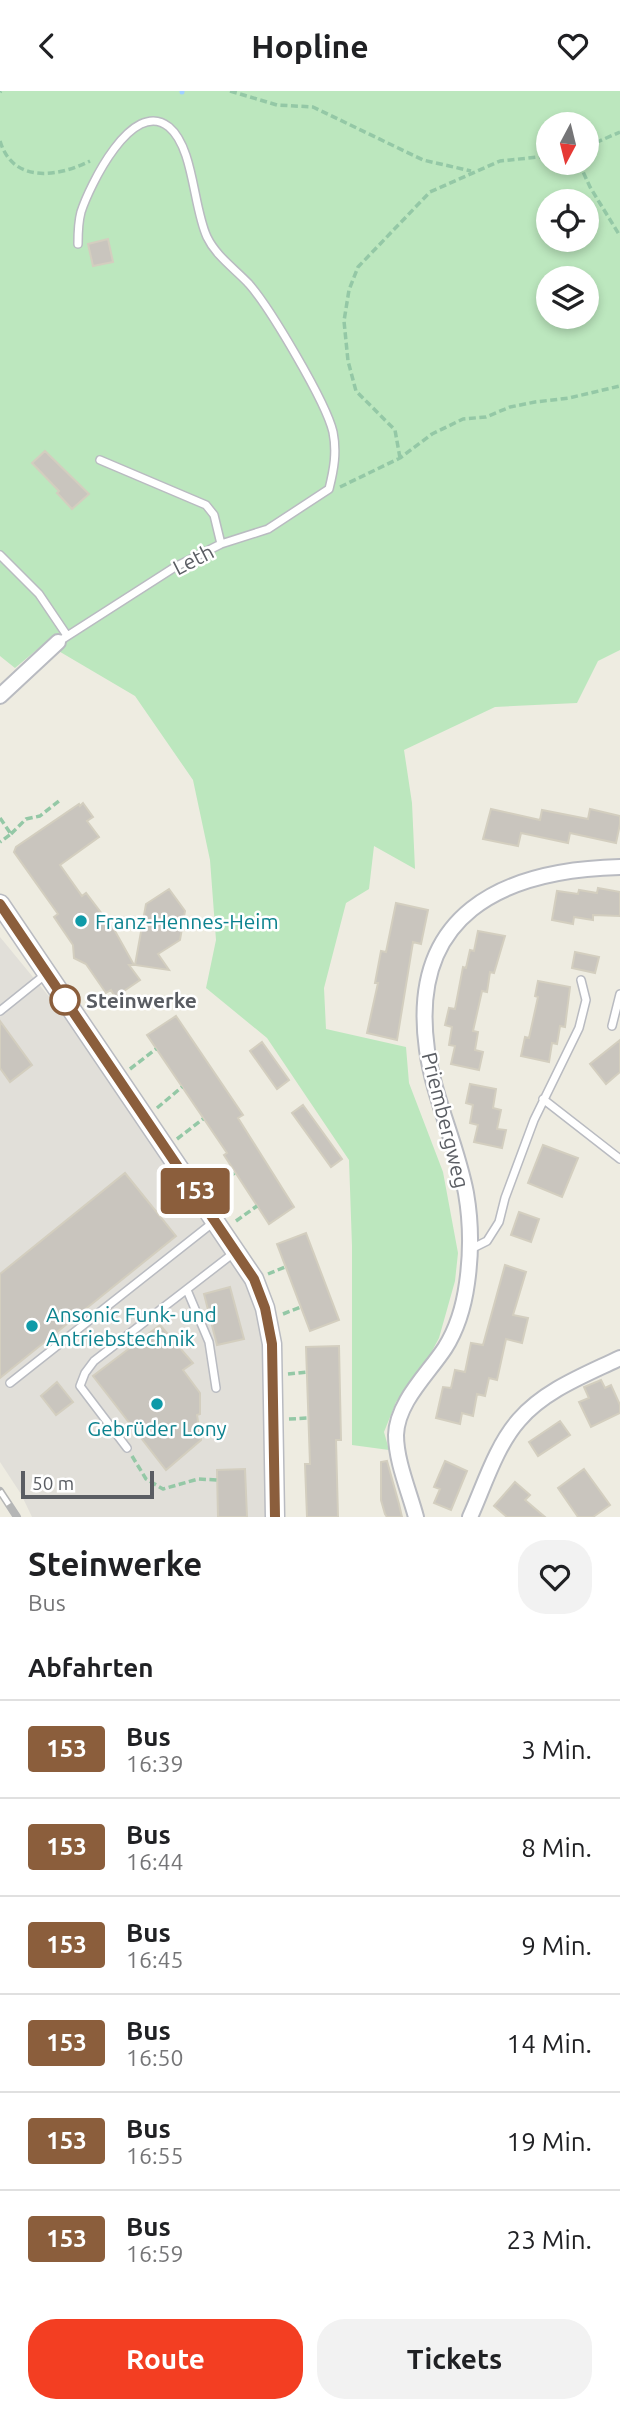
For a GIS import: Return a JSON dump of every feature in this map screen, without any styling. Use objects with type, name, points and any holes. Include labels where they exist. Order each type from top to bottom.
[{"type":"street","name":"Leth","points":[[0,697],[62,638]]},
{"type":"street","name":"Priembergweg","points":[[416,1517],[399,1451],[397,1425],[402,1409],[454,1331],[467,1282],[466,1193],[427,1051],[425,999],[435,957],[457,923],[489,895],[549,874],[585,868],[620,867]]},
{"type":"street","points":[[0,904],[254,1279],[270,1327],[275,1517]]},
{"type":"street","points":[[470,1517],[493,1466],[519,1420],[550,1393],[620,1358]]},
{"type":"lane","points":[[78,244],[82,209],[108,153],[142,124],[162,123],[177,136],[207,237],[216,251],[250,286],[313,389],[332,429],[335,463],[329,489],[268,529],[221,544]]},
{"type":"lane","name":"Leth","points":[[62,638],[175,567],[221,544],[214,515],[206,505],[100,460]]},
{"type":"lane","points":[[0,555],[39,594],[62,638]]},
{"type":"lane","points":[[0,1011],[47,973]]},
{"type":"lane","points":[[468,1251],[487,1241],[499,1222],[505,1198],[543,1099],[582,1022],[586,996],[581,980]]},
{"type":"lane","points":[[612,1025],[620,994]]},
{"type":"lane","points":[[543,1099],[620,1159]]},
{"type":"lane","points":[[10,1383],[219,1225]]},
{"type":"lane","points":[[127,1448],[80,1386],[85,1373],[94,1361],[236,1252]]},
{"type":"lane","points":[[187,1290],[209,1342],[216,1388]]},
{"type":"path","points":[[230,91],[277,105],[313,107],[423,160],[473,172]]},
{"type":"path","points":[[599,141],[620,132]]},
{"type":"path","points":[[0,141],[12,163],[23,171],[40,175],[69,171],[108,153]]},
{"type":"path","points":[[400,458],[395,430],[356,391],[348,361],[344,321],[349,289],[358,267],[430,192],[500,161],[536,157]]},
{"type":"path","points":[[584,175],[620,236]]},
{"type":"path","points":[[329,489],[342,487],[400,458],[432,434],[463,419],[486,417],[535,402],[569,398],[620,386]]},
{"type":"path","points":[[0,842],[26,819],[40,816],[59,801]]},
{"type":"path","points":[[0,818],[11,834]]},
{"type":"path","points":[[118,1079],[156,1049]]},
{"type":"path","points":[[144,1118],[183,1087]]},
{"type":"path","points":[[165,1148],[203,1118]]},
{"type":"path","points":[[200,1198],[236,1172]]},
{"type":"path","points":[[219,1225],[257,1206]]},
{"type":"path","points":[[127,1448],[146,1479],[163,1489],[198,1479],[217,1480]]},
{"type":"shaded area","points":[[0,937],[60,1010],[248,1280],[264,1328],[268,1517],[32,1517],[0,1462]]},
{"type":"green space","points":[[0,91],[620,91],[620,650],[598,661],[577,703],[495,707],[404,750],[412,803],[415,869],[374,846],[369,889],[346,903],[324,988],[326,1029],[406,1047],[409,1083],[443,1172],[458,1253],[455,1281],[439,1338],[425,1364],[396,1402],[384,1432],[389,1450],[352,1445],[349,1160],[267,1038],[206,988],[216,940],[210,860],[193,780],[135,696],[45,643],[15,668],[0,656]]},
{"type":"building","points":[[108,239],[113,262],[93,266],[88,244]]},
{"type":"building","points":[[45,451],[89,494],[72,509],[32,463]]},
{"type":"building","name":"Franz-Hennes-Heim","points":[[83,803],[93,817],[87,821],[99,837],[60,865],[82,896],[86,893],[115,931],[134,965],[129,965],[140,980],[115,997],[111,990],[106,993],[86,964],[74,958],[73,945],[54,917],[58,914],[14,852],[16,847]]},
{"type":"building","points":[[491,809],[540,820],[542,810],[588,819],[590,809],[620,816],[620,824],[616,843],[570,833],[568,843],[521,833],[518,846],[483,839]]},
{"type":"building","points":[[598,888],[620,892],[620,916],[593,915],[593,920],[574,917],[573,924],[552,920],[557,891],[597,893]]},
{"type":"building","points":[[169,889],[185,911],[180,940],[158,954],[169,970],[135,965],[146,904]]},
{"type":"building","points":[[396,903],[428,910],[421,944],[413,942],[397,1040],[367,1033],[378,983],[375,983],[381,951],[386,952]]},
{"type":"building","points":[[478,931],[505,936],[494,973],[490,972],[487,992],[482,991],[473,1031],[478,1032],[475,1050],[483,1052],[479,1070],[451,1064],[455,1046],[449,1045],[452,1027],[445,1025],[449,1008],[455,1009],[463,967],[466,968],[470,950],[474,951]]},
{"type":"building","points":[[575,952],[599,957],[595,973],[572,968]]},
{"type":"building","points":[[538,981],[570,987],[565,1027],[560,1026],[557,1044],[552,1043],[549,1062],[521,1056],[525,1037],[529,1038],[538,997],[535,996]]},
{"type":"building","points":[[176,1016],[243,1115],[238,1118],[294,1207],[269,1224],[224,1155],[227,1153],[147,1035]]},
{"type":"building","points":[[0,1021],[32,1065],[10,1082],[0,1068]]},
{"type":"building","points":[[620,1040],[620,1072],[606,1084],[590,1064]]},
{"type":"building","points":[[262,1042],[289,1080],[277,1089],[250,1051]]},
{"type":"building","points":[[470,1084],[496,1089],[493,1108],[501,1110],[497,1129],[506,1130],[502,1148],[474,1142],[478,1125],[470,1123],[473,1105],[466,1103]]},
{"type":"building","points":[[303,1105],[342,1159],[331,1167],[292,1113]]},
{"type":"building","points":[[543,1145],[578,1158],[562,1197],[528,1183]]},
{"type":"building","name":"Ansonic Funk- und Antriebstechnik","points":[[125,1173],[176,1236],[0,1378],[0,1274]]},
{"type":"building","points":[[519,1212],[539,1219],[531,1242],[511,1235]]},
{"type":"building","points":[[306,1233],[339,1320],[310,1331],[277,1244]]},
{"type":"building","points":[[505,1265],[526,1272],[513,1315],[528,1318],[522,1343],[506,1339],[497,1380],[489,1378],[485,1396],[477,1394],[473,1416],[462,1413],[460,1424],[436,1418],[443,1387],[451,1388],[455,1370],[465,1372],[471,1343],[483,1345]]},
{"type":"building","points":[[230,1287],[244,1339],[217,1345],[204,1294]]},
{"type":"building","name":"Gebrüder Lony","points":[[160,1325],[193,1363],[183,1370],[200,1393],[200,1414],[197,1415],[201,1440],[166,1470],[93,1376]]},
{"type":"building","points":[[339,1346],[341,1440],[336,1440],[338,1517],[307,1517],[305,1464],[310,1464],[306,1347]]},
{"type":"building","points":[[601,1380],[605,1388],[611,1385],[620,1405],[620,1413],[591,1427],[579,1402],[589,1398],[584,1387]]},
{"type":"building","points":[[57,1382],[73,1402],[56,1415],[41,1396]]},
{"type":"building","points":[[560,1421],[570,1435],[538,1456],[529,1442]]},
{"type":"building","points":[[387,1461],[402,1517],[387,1517],[381,1500],[381,1462]]},
{"type":"building","points":[[445,1461],[467,1471],[451,1510],[434,1503],[440,1489],[434,1487]]},
{"type":"building","points":[[245,1469],[247,1517],[218,1517],[217,1470]]},
{"type":"building","points":[[584,1469],[610,1505],[593,1517],[578,1517],[558,1488]]},
{"type":"building","points":[[515,1482],[530,1495],[525,1500],[545,1517],[507,1517],[494,1506]]},
{"type":"railway","points":[[0,1491],[17,1517]]},
{"type":"bus line","name":"153","points":[[0,904],[254,1279],[265,1308],[272,1344],[275,1517]]},
{"type":"place","name":"Franz-Hennes-Heim","points":[[81,921]]},
{"type":"place","name":"Steinwerke","points":[[65,1000]]},
{"type":"place","name":"Ansonic Funk- und Antriebstechnik","points":[[32,1326]]},
{"type":"place","name":"Gebrüder Lony","points":[[157,1404]]}]
